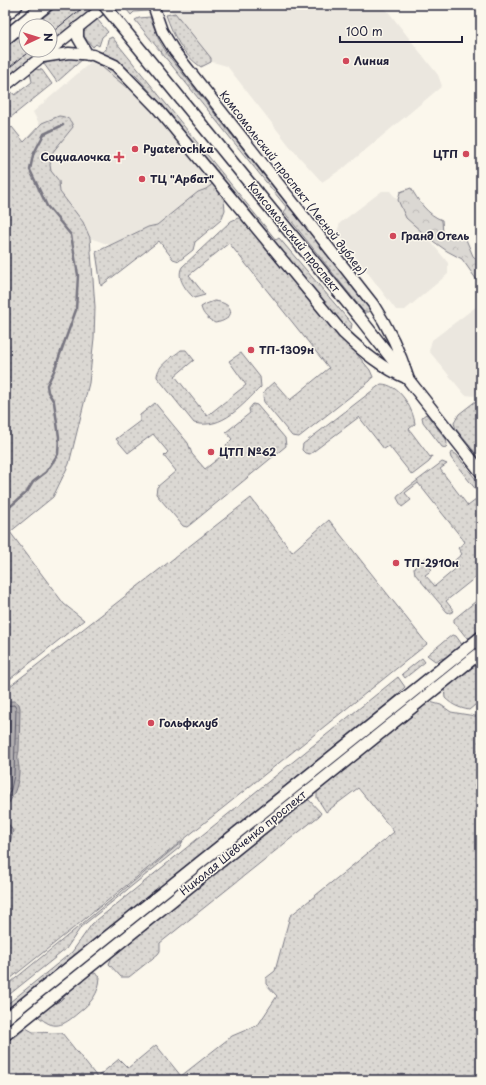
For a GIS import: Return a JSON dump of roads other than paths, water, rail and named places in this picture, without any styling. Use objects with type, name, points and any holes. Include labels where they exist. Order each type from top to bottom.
[{"type":"main road","points":[[5,14],[16,5]]},
{"type":"main road","points":[[5,38],[46,5]]},
{"type":"main road","name":"Комсомольский проспект","points":[[105,5],[359,317],[481,472]]},
{"type":"main road","name":"Николая Шевченко проспект","points":[[5,1018],[92,950],[481,637]]},
{"type":"main road","name":"Николая Шевченко проспект","points":[[5,1034],[481,652]]},
{"type":"main road","points":[[92,950],[99,959]]},
{"type":"street","points":[[58,44],[105,5]]},
{"type":"street","name":"Комсомольский проспект (Лесной дублер)","points":[[153,5],[162,31],[175,52],[372,304],[394,340],[403,361],[408,379]]},
{"type":"street","points":[[78,27],[78,38],[88,55]]},
{"type":"street","points":[[58,55],[69,53],[88,55],[103,59],[115,65],[157,108],[343,333],[372,360],[390,372],[408,379]]},
{"type":"street","points":[[5,86],[41,58]]},
{"type":"water","points":[[15,701],[19,704],[20,708],[18,757],[19,772],[14,794],[5,807],[5,702]]},
{"type":"water","points":[[5,819],[13,831],[10,843],[5,845]]},
{"type":"waterway","points":[[5,511],[27,492],[33,482],[46,472],[58,454],[59,437],[54,402],[48,392],[47,385],[54,371],[76,310],[78,275],[71,235],[47,206],[30,170],[33,155],[44,134],[63,125]]},
{"type":"tram line","points":[[58,28],[86,5]]},
{"type":"tram line","points":[[5,71],[21,58]]},
{"type":"place","name":"Линия","points":[[346,61]]},
{"type":"place","name":"Pyaterochka","points":[[135,149]]},
{"type":"place","name":"ЦТП","points":[[466,154]]},
{"type":"place","name":"Социалочка","points":[[119,157]]},
{"type":"place","name":"ТЦ \"Арбат\"","points":[[142,179]]},
{"type":"place","name":"Гранд Отель","points":[[393,236]]},
{"type":"place","name":"ТП-1309н","points":[[251,350]]},
{"type":"place","name":"ЦТП №62","points":[[211,452]]},
{"type":"place","name":"ТП-2910н","points":[[396,563]]},
{"type":"place","name":"Гольфклуб","points":[[151,723]]}]
